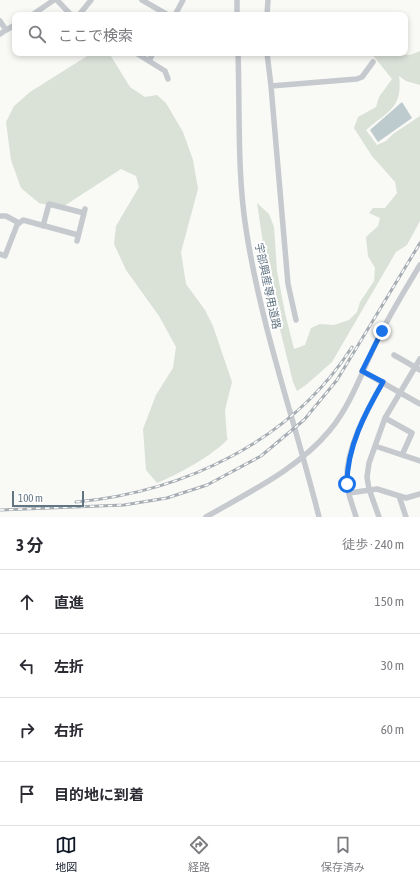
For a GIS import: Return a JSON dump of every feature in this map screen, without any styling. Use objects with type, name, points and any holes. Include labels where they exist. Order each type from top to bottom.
[{"type":"street","points":[[36,12],[54,0]]},
{"type":"street","points":[[57,0],[68,12]]},
{"type":"street","points":[[81,12],[91,0]]},
{"type":"street","points":[[142,0],[152,3],[164,12]]},
{"type":"street","points":[[176,12],[182,0]]},
{"type":"street","points":[[237,0],[237,12]]},
{"type":"street","points":[[267,12],[268,0]]},
{"type":"street","points":[[0,21],[6,30]]},
{"type":"street","points":[[0,34],[12,27]]},
{"type":"street","points":[[140,56],[165,70],[168,79]]},
{"type":"street","points":[[148,61],[151,56]]},
{"type":"street","name":"宇部興産専用道路","points":[[238,56],[242,181],[246,227],[259,301],[319,517]]},
{"type":"street","points":[[267,56],[288,284],[296,320]]},
{"type":"street","points":[[271,86],[357,79],[362,77],[373,62]]},
{"type":"street","points":[[0,254],[5,256],[19,223],[22,220],[77,238],[85,211],[49,204],[43,226]]},
{"type":"street","points":[[0,216],[6,216],[19,223]]},
{"type":"street","points":[[206,517],[296,462],[330,430],[338,419],[382,331],[420,265]]},
{"type":"street","points":[[394,355],[417,369]]},
{"type":"street","points":[[378,517],[367,478],[375,446],[385,418],[400,392],[417,369],[420,359]]},
{"type":"street","points":[[362,371],[420,404]]},
{"type":"street","points":[[356,517],[349,493],[347,478],[349,462],[367,410],[383,382]]},
{"type":"street","points":[[385,418],[412,433],[402,455]]},
{"type":"street","points":[[375,446],[420,461]]},
{"type":"street","points":[[349,493],[377,489],[406,498],[420,494]]},
{"type":"street","points":[[399,496],[406,517]]},
{"type":"shaded area","points":[[420,51],[420,85],[406,81],[399,76],[400,87],[396,102],[387,113],[366,130],[377,145],[386,141],[393,134],[420,116],[420,221],[407,245],[396,252],[332,362],[297,391],[293,382],[270,289],[257,203],[269,214],[274,227],[277,271],[294,349],[305,345],[311,328],[320,324],[334,325],[349,320],[357,312],[360,302],[374,281],[375,268],[368,256],[366,237],[378,226],[380,218],[369,213],[373,208],[385,208],[397,193],[395,182],[372,156],[354,128],[358,117],[376,107],[379,97],[392,79],[373,56],[410,55]]},
{"type":"shaded area","points":[[87,56],[111,56],[130,87],[145,97],[157,95],[166,103],[183,132],[193,160],[198,189],[181,252],[186,284],[205,310],[213,326],[232,382],[225,410],[228,439],[213,452],[195,464],[157,483],[146,470],[143,429],[156,395],[173,368],[176,347],[159,316],[126,270],[114,244],[116,226],[139,187],[136,176],[121,169],[61,208],[39,203],[21,188],[11,160],[6,122],[14,106],[30,92]]},
{"type":"shaded area","points":[[402,102],[412,118],[378,142],[370,130]]},
{"type":"railway","points":[[0,510],[124,505],[167,498],[207,485],[261,456],[304,420],[337,380],[420,243]]},
{"type":"railway","points":[[76,502],[116,496],[156,487],[195,473],[232,456],[267,435],[299,409],[327,380],[352,347]]},
{"type":"route","points":[[347,484],[349,462],[357,436],[367,410],[383,382],[362,371],[382,331]]}]
